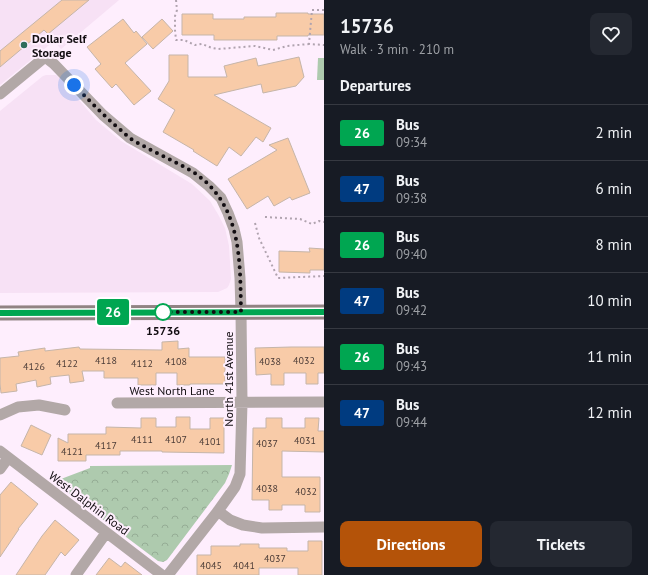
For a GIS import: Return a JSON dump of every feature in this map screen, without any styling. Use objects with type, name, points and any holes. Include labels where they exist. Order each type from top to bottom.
[{"type":"main road","points":[[0,313],[324,312]]},
{"type":"street","name":"North 41st Avenue","points":[[0,94],[45,57],[54,64],[103,115],[130,138],[193,173],[209,186],[220,198],[228,212],[234,229],[237,242],[241,312],[242,403],[240,474],[235,487],[218,511],[168,575]]},
{"type":"street","name":"West North Lane","points":[[117,402],[324,402]]},
{"type":"street","points":[[0,415],[18,407],[39,405],[65,410]]},
{"type":"street","points":[[0,469],[4,454]]},
{"type":"street","name":"West Dalphin Road","points":[[4,454],[162,575]]},
{"type":"street","points":[[218,511],[230,520],[243,525],[262,528],[324,527]]},
{"type":"street","points":[[76,575],[106,533]]},
{"type":"path","points":[[176,0],[176,40],[184,40],[196,45],[202,44],[218,49],[255,46],[273,50],[287,46],[324,44]]},
{"type":"path","points":[[309,44],[312,10],[324,10]]},
{"type":"path","points":[[265,217],[300,219],[312,224],[318,221],[324,222]]},
{"type":"path","points":[[255,223],[259,238],[278,278],[324,276]]},
{"type":"shaded area","name":"Dollar Self Storage","points":[[0,0],[119,0],[61,49],[54,41],[0,85]]},
{"type":"shaded area","points":[[46,75],[56,75],[61,79],[96,120],[121,141],[192,184],[210,201],[225,228],[229,246],[231,279],[227,288],[218,292],[0,293],[0,111]]},
{"type":"green space","points":[[318,58],[324,58],[324,80],[317,80]]},
{"type":"green space","points":[[232,465],[225,483],[167,560],[163,562],[158,561],[53,482],[90,468],[90,466]]},
{"type":"building","points":[[62,0],[89,0],[48,34],[44,30],[0,67],[0,51]]},
{"type":"building","points":[[276,13],[324,14],[324,35],[277,36],[277,40],[214,40],[214,35],[182,35],[182,14],[213,14],[213,19],[244,19],[244,17],[276,17]]},
{"type":"building","points":[[123,19],[134,33],[136,31],[147,44],[125,63],[151,91],[134,105],[116,84],[112,88],[95,69],[101,64],[87,47]]},
{"type":"building","points":[[162,19],[173,31],[153,49],[142,37]]},
{"type":"building","points":[[169,55],[188,55],[188,77],[227,77],[224,66],[256,58],[258,66],[299,57],[304,77],[296,86],[263,93],[261,84],[214,95],[271,128],[263,142],[256,137],[241,156],[229,147],[217,166],[193,151],[194,150],[163,132],[175,110],[158,99],[169,81]]},
{"type":"building","points":[[288,138],[310,193],[292,200],[290,197],[274,206],[268,196],[247,209],[228,179],[277,150],[269,145]]},
{"type":"building","points":[[309,248],[324,249],[324,270],[310,270],[310,273],[279,272],[279,251],[310,252]]},
{"type":"building","points":[[178,341],[178,349],[189,348],[189,357],[225,357],[225,384],[177,385],[177,373],[156,373],[156,385],[138,385],[138,378],[104,378],[104,371],[82,371],[84,381],[70,383],[69,375],[50,377],[51,384],[37,387],[36,380],[16,384],[17,391],[1,393],[0,358],[19,356],[18,352],[45,348],[45,351],[79,347],[80,349],[162,350],[162,342]]},
{"type":"building","points":[[324,347],[324,373],[318,373],[318,384],[306,384],[306,373],[284,373],[284,385],[271,385],[271,374],[256,375],[255,348]]},
{"type":"building","points":[[176,417],[190,417],[190,429],[210,429],[210,418],[224,418],[224,453],[120,451],[120,455],[86,455],[86,461],[58,461],[58,438],[68,443],[68,434],[106,434],[106,427],[141,428],[141,418],[156,418],[156,427],[176,427]]},
{"type":"building","points":[[266,418],[282,418],[282,428],[305,428],[305,418],[319,418],[318,431],[324,431],[324,452],[282,451],[282,477],[320,477],[320,512],[305,512],[305,505],[282,505],[282,510],[269,510],[269,500],[252,500],[253,428],[266,428]]},
{"type":"building","points":[[31,425],[51,435],[42,455],[21,446]]},
{"type":"building","points":[[11,482],[38,504],[18,529],[0,557],[0,495]]},
{"type":"building","points":[[55,520],[79,540],[65,556],[61,552],[45,575],[16,575],[42,536]]},
{"type":"building","points":[[308,541],[322,541],[322,575],[298,575],[298,568],[259,568],[259,575],[197,575],[197,555],[211,555],[211,546],[240,546],[240,544],[259,544],[259,548],[287,548],[287,551],[308,551]]},
{"type":"building","points":[[109,558],[121,567],[125,562],[142,575],[96,575]]},
{"type":"bus line","name":"26","points":[[0,313],[324,312]]},
{"type":"place","name":"Dollar Self Storage","points":[[24,45]]},
{"type":"place","name":"15736","points":[[163,312]]},
{"type":"route","points":[[74,85],[103,115],[130,138],[193,173],[209,186],[220,198],[228,212],[237,242],[241,312],[163,312]]}]
